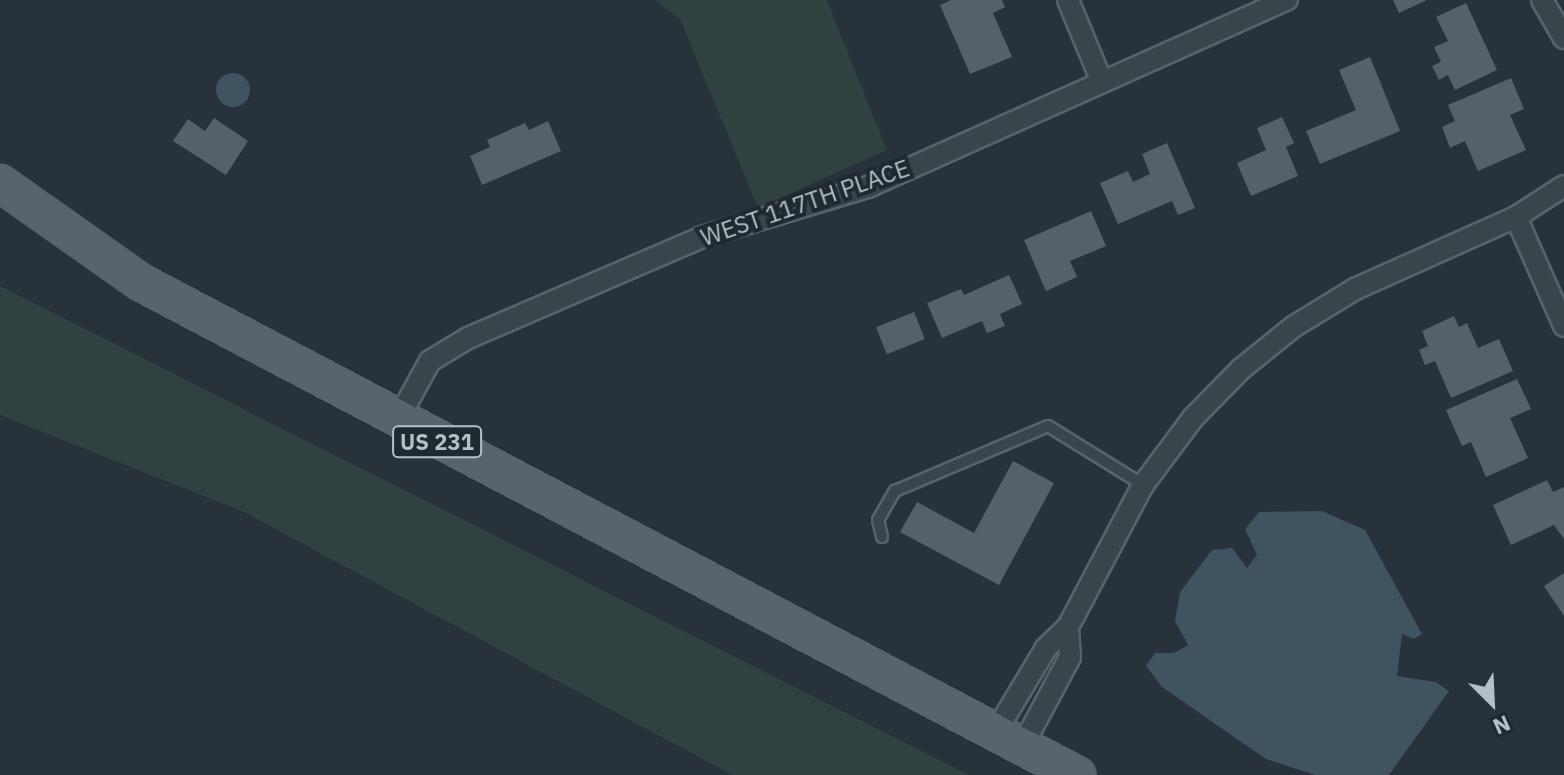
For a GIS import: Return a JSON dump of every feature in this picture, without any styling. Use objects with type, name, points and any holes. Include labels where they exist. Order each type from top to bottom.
[{"type":"main road","name":"US 231","points":[[6,194],[142,283],[397,421],[1077,775]]},
{"type":"street","points":[[1068,0],[1102,82]]},
{"type":"street","name":"WEST 117TH PLACE","points":[[397,421],[430,361],[468,338],[702,237],[868,187],[1287,0]]},
{"type":"street","points":[[1542,0],[1564,38]]},
{"type":"street","points":[[1009,740],[1046,648],[1068,627],[1143,485],[1216,394],[1293,327],[1355,289],[1516,217],[1564,186]]},
{"type":"street","points":[[1516,217],[1564,326]]},
{"type":"street","points":[[1009,740],[1070,657],[1068,627]]},
{"type":"lane","points":[[882,537],[878,520],[895,491],[1048,426],[1143,485]]},
{"type":"green space","points":[[655,0],[827,0],[887,150],[758,208],[680,19]]},
{"type":"green space","points":[[0,286],[969,775],[732,775],[244,512],[0,415]]},
{"type":"water","points":[[233,73],[245,78],[250,90],[245,102],[233,107],[221,102],[216,90],[221,78]]},
{"type":"water","points":[[1322,511],[1365,530],[1422,634],[1414,639],[1402,634],[1397,676],[1436,682],[1449,691],[1389,775],[1315,775],[1266,759],[1162,687],[1146,666],[1155,653],[1174,653],[1188,645],[1175,621],[1180,592],[1212,550],[1232,548],[1247,568],[1257,555],[1245,529],[1259,512]]},
{"type":"building","points":[[951,0],[1002,0],[1005,7],[993,13],[1012,57],[970,74],[940,5]]},
{"type":"building","points":[[1393,0],[1427,0],[1399,13]]},
{"type":"building","points":[[1466,3],[1497,70],[1455,90],[1448,75],[1439,80],[1432,66],[1441,62],[1434,47],[1448,41],[1436,17]]},
{"type":"building","points":[[1370,57],[1400,131],[1320,164],[1306,131],[1356,110],[1339,70]]},
{"type":"building","points":[[1511,78],[1524,109],[1510,115],[1526,150],[1478,171],[1465,141],[1450,148],[1442,127],[1455,121],[1448,105]]},
{"type":"building","points":[[1282,117],[1294,143],[1286,147],[1298,176],[1251,196],[1237,163],[1266,150],[1257,128]]},
{"type":"building","points":[[214,118],[248,141],[226,175],[173,141],[188,119],[205,131]]},
{"type":"building","points":[[548,121],[561,151],[482,185],[470,156],[490,147],[487,140],[525,123],[529,130]]},
{"type":"building","points":[[1167,143],[1195,208],[1178,215],[1172,201],[1118,224],[1100,183],[1128,171],[1133,182],[1150,174],[1142,154]]},
{"type":"building","points":[[1091,211],[1106,246],[1070,261],[1077,277],[1046,291],[1024,240]]},
{"type":"building","points":[[1009,275],[1022,304],[1000,314],[1005,326],[987,333],[982,321],[942,338],[927,303],[961,289],[964,295]]},
{"type":"building","points":[[914,312],[925,339],[887,354],[876,327]]},
{"type":"building","points":[[1454,316],[1459,327],[1467,323],[1478,348],[1499,339],[1513,371],[1451,398],[1435,361],[1425,365],[1419,350],[1428,346],[1422,331]]},
{"type":"building","points":[[1517,379],[1531,409],[1510,418],[1528,458],[1486,477],[1471,442],[1462,446],[1446,410]]},
{"type":"building","points":[[1013,461],[1054,483],[999,585],[900,532],[917,502],[974,533]]},
{"type":"building","points":[[1547,480],[1553,492],[1564,487],[1564,539],[1554,525],[1511,545],[1493,505]]},
{"type":"building","points":[[1564,573],[1564,616],[1544,586]]}]
